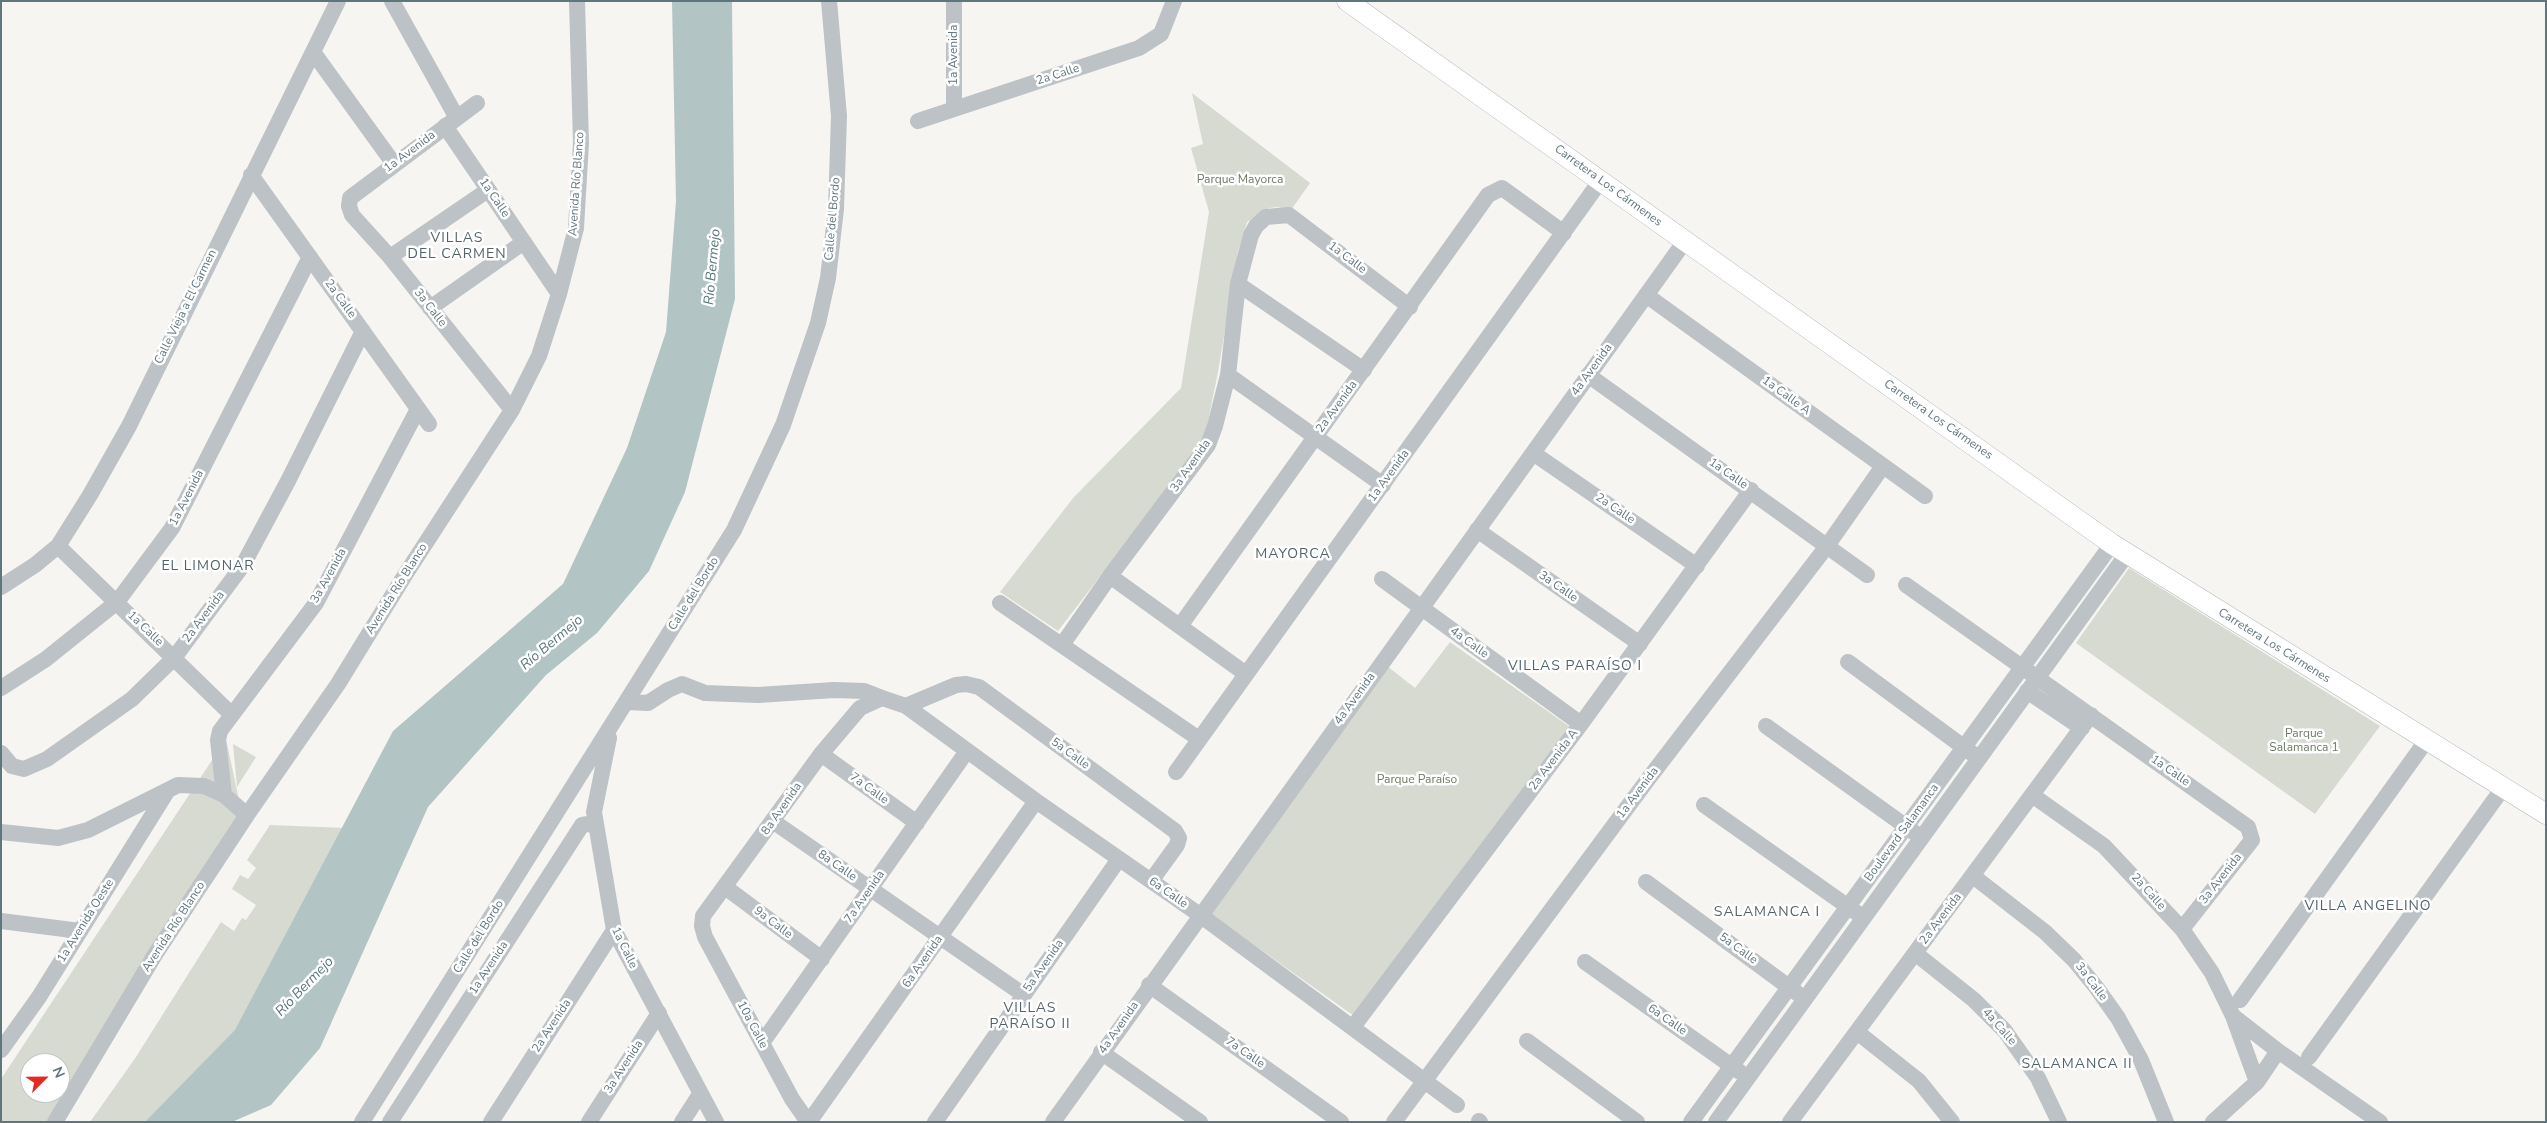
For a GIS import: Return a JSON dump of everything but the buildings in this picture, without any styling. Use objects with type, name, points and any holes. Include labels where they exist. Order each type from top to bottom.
[{"type":"main road","name":"Carretera Los Cármenes","points":[[1347,1],[2119,549],[2546,814]]},
{"type":"street","name":"Calle Vieja a El Carmen","points":[[1,587],[35,565],[58,546],[90,495],[129,426],[338,1]]},
{"type":"street","name":"1a Calle","points":[[392,1],[451,122],[488,190],[559,294]]},
{"type":"street","name":"Avenida Río Blanco","points":[[55,1122],[156,953],[247,815],[338,684],[405,575],[512,410],[538,356],[559,294],[576,228],[582,143],[577,1]]},
{"type":"street","name":"Calle del Bordo","points":[[362,1122],[734,530],[783,425],[818,323],[828,278],[836,209],[840,116],[829,1]]},
{"type":"street","name":"1a Avenida","points":[[954,1],[954,109]]},
{"type":"street","name":"2a Calle","points":[[918,121],[1153,42],[1161,34],[1174,1]]},
{"type":"street","points":[[313,52],[394,164]]},
{"type":"street","name":"1a Avenida","points":[[349,206],[350,198],[477,103]]},
{"type":"street","name":"2a Calle","points":[[251,175],[429,424]]},
{"type":"street","name":"1a Avenida","points":[[1176,772],[1601,180]]},
{"type":"street","name":"2a Avenida","points":[[1180,626],[1410,307],[1488,195],[1502,188],[1564,233]]},
{"type":"street","points":[[390,257],[488,190]]},
{"type":"street","name":"3a Calle","points":[[349,206],[352,215],[390,257],[512,410]]},
{"type":"street","name":"1a Calle","points":[[1282,214],[1289,215],[1410,307]]},
{"type":"street","name":"3a Avenida","points":[[1062,645],[1110,576],[1208,444],[1215,426],[1228,374],[1238,284],[1251,234],[1256,226],[1266,217],[1282,214]]},
{"type":"street","name":"4a Avenida","points":[[1054,1122],[1101,1052],[1685,240]]},
{"type":"street","points":[[430,308],[524,242]]},
{"type":"street","name":"1a Avenida","points":[[1,688],[46,659],[117,602],[172,528],[310,257]]},
{"type":"street","points":[[1238,284],[1364,370]]},
{"type":"street","name":"1a Calle A","points":[[1646,295],[1925,496]]},
{"type":"street","name":"2a Avenida","points":[[1,753],[12,766],[24,769],[47,759],[132,699],[174,658],[243,565],[288,481],[363,331]]},
{"type":"street","points":[[1228,374],[1383,486]]},
{"type":"street","name":"1a Calle","points":[[1588,375],[1751,490],[1866,575]]},
{"type":"street","name":"3a Avenida","points":[[224,795],[218,740],[220,731],[316,602],[418,408]]},
{"type":"street","name":"2a Calle","points":[[1533,453],[1697,566]]},
{"type":"street","name":"1a Avenida","points":[[1394,1122],[1649,778],[1827,546],[1883,466]]},
{"type":"street","name":"2a Avenida A","points":[[1353,1027],[1581,724],[1751,490]]},
{"type":"street","name":"3a Calle","points":[[1477,530],[1640,644]]},
{"type":"street","name":"1a Calle","points":[[58,546],[231,714]]},
{"type":"street","name":"Boulevard Salamanca","points":[[1691,1122],[2022,667],[2119,549]]},
{"type":"street","name":"Boulevard Salamanca","points":[[1716,1122],[2037,677],[2119,549]]},
{"type":"street","points":[[1110,576],[1246,674]]},
{"type":"street","name":"4a Calle","points":[[1382,580],[1581,724]]},
{"type":"street","points":[[1906,586],[2075,704],[2086,722]]},
{"type":"street","points":[[1000,603],[1200,739]]},
{"type":"street","points":[[1848,662],[1979,758]]},
{"type":"street","name":"6a Calle","points":[[627,702],[648,703],[668,690],[682,684],[705,693],[758,695],[834,690],[864,691],[877,699],[906,706],[1036,801],[1200,915],[1427,1080],[1457,1105]]},
{"type":"street","name":"5a Calle","points":[[906,706],[956,685],[966,684],[979,687],[1175,831],[1179,838],[1177,845],[1151,882]]},
{"type":"street","name":"1a Calle","points":[[2027,691],[2086,722],[2248,827]]},
{"type":"street","name":"8a Avenida","points":[[702,926],[703,916],[774,822],[821,754],[860,708],[877,699]]},
{"type":"street","name":"2a Avenida","points":[[1798,1119],[1857,1032],[2086,722]]},
{"type":"street","points":[[1766,726],[1922,838]]},
{"type":"street","name":"1a Calle","points":[[611,728],[594,812],[594,823],[614,930],[716,1122]]},
{"type":"street","points":[[2240,1000],[2426,740]]},
{"type":"street","name":"7a Avenida","points":[[762,1043],[967,751]]},
{"type":"street","name":"7a Calle","points":[[821,754],[917,824]]},
{"type":"street","points":[[1,832],[58,838],[88,830],[178,784],[204,786],[224,795],[247,815]]},
{"type":"street","points":[[2309,1057],[2503,788]]},
{"type":"street","name":"1a Avenida Oeste","points":[[1,1050],[39,997],[168,790]]},
{"type":"street","name":"2a Calle","points":[[2032,796],[2104,846],[2182,929],[2212,974],[2233,1016],[2257,1082]]},
{"type":"street","name":"6a Avenida","points":[[808,1122],[1036,801]]},
{"type":"street","points":[[1704,805],[1864,918]]},
{"type":"street","name":"8a Calle","points":[[774,822],[1024,995]]},
{"type":"street","name":"1a Avenida","points":[[390,1122],[582,825],[594,823]]},
{"type":"street","name":"3a Avenida","points":[[2182,929],[2252,840],[2248,827]]},
{"type":"street","name":"5a Avenida","points":[[935,1122],[1119,859]]},
{"type":"street","name":"3a Calle","points":[[1973,876],[2045,932],[2074,960],[2090,980],[2118,1018],[2141,1060],[2166,1122]]},
{"type":"street","name":"5a Calle","points":[[1646,882],[1805,999]]},
{"type":"street","name":"9a Calle","points":[[725,888],[822,959]]},
{"type":"street","points":[[1,921],[80,930]]},
{"type":"street","name":"10a Calle","points":[[702,926],[705,937],[792,1099],[808,1122]]},
{"type":"street","name":"2a Avenida","points":[[491,1122],[614,930]]},
{"type":"street","name":"4a Calle","points":[[1915,953],[1974,1000],[2005,1031],[2038,1078],[2059,1122]]},
{"type":"street","name":"6a Calle","points":[[1585,962],[1748,1078]]},
{"type":"street","name":"7a Calle","points":[[1149,985],[1341,1122]]},
{"type":"street","name":"3a Avenida","points":[[589,1122],[659,1013]]},
{"type":"street","name":"2a Calle","points":[[2233,1016],[2362,1117],[2380,1122]]},
{"type":"street","points":[[1857,1032],[1919,1081],[1952,1122]]},
{"type":"street","points":[[1526,1041],[1637,1122]]},
{"type":"street","points":[[2213,1122],[2257,1082],[2278,1051]]},
{"type":"street","points":[[1101,1052],[1200,1122]]},
{"type":"street","points":[[682,1122],[700,1094]]},
{"type":"green space","name":"Parque Mayorca","points":[[1192,93],[1310,183],[1291,210],[1278,207],[1269,208],[1247,222],[1238,251],[1218,372],[1204,441],[1058,631],[1000,592],[1074,497],[1181,388],[1209,212],[1191,148],[1203,144]]},
{"type":"green space","name":"Parque Salamanca 1","points":[[2129,568],[2380,726],[2315,814],[2076,643]]},
{"type":"green space","name":"Parque Paraíso","points":[[1450,642],[1570,727],[1354,1016],[1209,913],[1387,666],[1415,688]]},
{"type":"green space","points":[[226,739],[239,800],[251,813],[70,1093],[70,1053],[20,1053],[20,1103],[63,1103],[51,1122],[1,1122],[1,1079]]},
{"type":"green space","points":[[233,744],[256,757],[237,787]]},
{"type":"green space","points":[[270,825],[372,829],[284,1028],[154,1122],[90,1122],[136,1057],[221,922],[234,931],[242,918],[246,920],[256,905],[232,889],[240,875],[248,879],[256,868],[247,860]]},
{"type":"water","name":"Río Bermejo","points":[[672,1],[732,1],[735,299],[685,492],[649,571],[597,633],[546,675],[428,807],[320,1048],[271,1105],[232,1122],[145,1122],[235,1030],[393,731],[563,584],[627,448],[666,332],[676,201]]},
{"type":"district","name":"VILLAS DEL CARMEN","points":[[457,248]]},
{"type":"district","name":"MAYORCA","points":[[1293,555]]},
{"type":"district","name":"EL LIMONAR","points":[[208,567]]},
{"type":"district","name":"VILLAS PARAÍSO I","points":[[1575,667]]},
{"type":"district","name":"VILLA ANGELINO","points":[[2368,907]]},
{"type":"district","name":"SALAMANCA I","points":[[1767,913]]},
{"type":"district","name":"VILLAS PARAÍSO II","points":[[1030,1018]]},
{"type":"district","name":"SALAMANCA II","points":[[2077,1065]]}]
